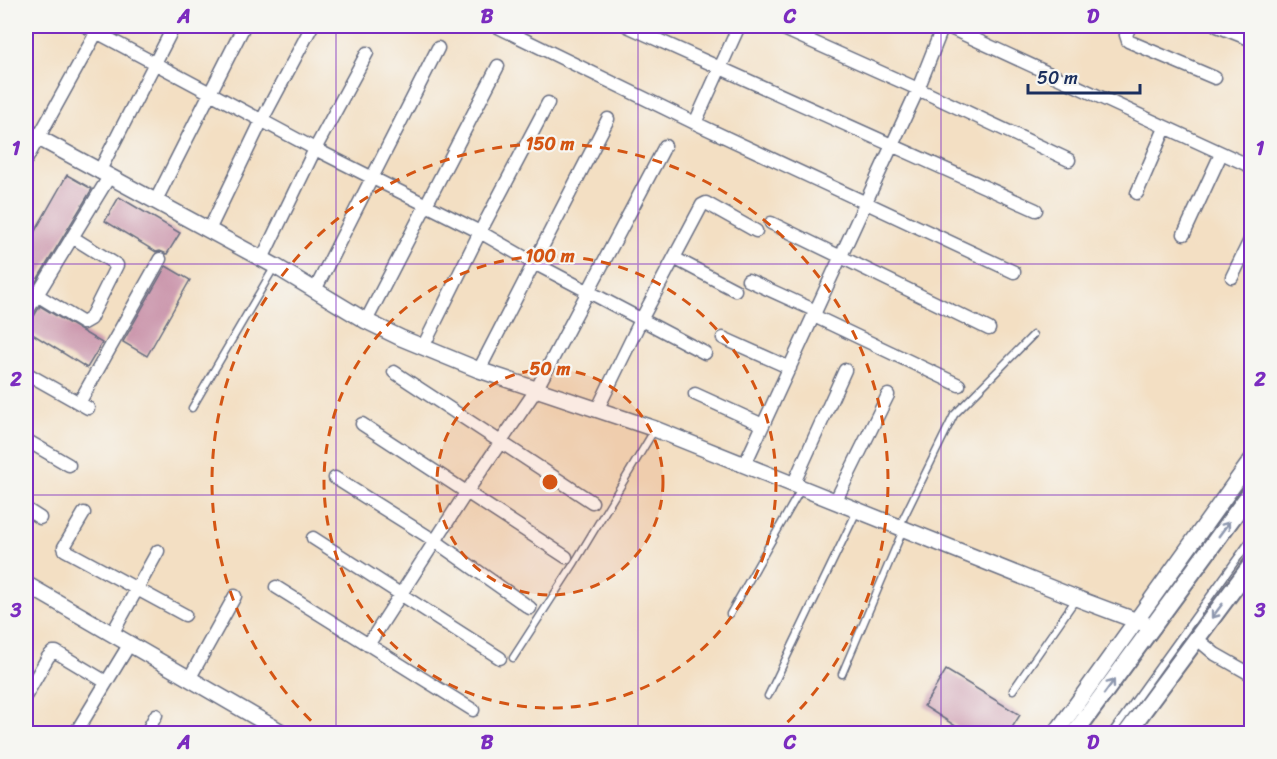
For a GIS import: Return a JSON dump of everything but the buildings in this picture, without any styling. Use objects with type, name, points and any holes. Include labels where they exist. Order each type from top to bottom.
[{"type":"main road","points":[[1074,734],[1251,491]]},
{"type":"main road","points":[[1126,734],[1251,564]]},
{"type":"street","points":[[26,30],[28,26]]},
{"type":"street","points":[[85,26],[98,29],[209,92],[480,232],[705,353]]},
{"type":"street","points":[[26,313],[72,237],[174,26]]},
{"type":"street","points":[[155,202],[243,26]]},
{"type":"street","points":[[209,230],[262,120],[312,26]]},
{"type":"street","points":[[627,26],[1036,210]]},
{"type":"street","points":[[695,123],[739,26]]},
{"type":"street","points":[[777,26],[1069,160]]},
{"type":"street","points":[[745,464],[918,89],[944,26],[1251,167]]},
{"type":"street","points":[[1130,26],[1126,35],[1128,41],[1215,78]]},
{"type":"street","points":[[1217,26],[1251,40]]},
{"type":"street","points":[[502,27],[695,123],[1014,272]]},
{"type":"street","points":[[26,160],[32,134],[98,29]]},
{"type":"street","points":[[315,290],[438,48]]},
{"type":"street","points":[[269,262],[315,148],[367,53]]},
{"type":"street","points":[[366,321],[498,66]]},
{"type":"street","points":[[423,347],[548,103]]},
{"type":"street","points":[[478,370],[608,119]]},
{"type":"street","points":[[1137,193],[1165,128]]},
{"type":"street","points":[[32,134],[269,262],[366,321],[423,347],[478,370],[655,429],[1153,627]]},
{"type":"street","points":[[368,645],[536,390],[665,146]]},
{"type":"street","points":[[1184,234],[1221,154]]},
{"type":"street","points":[[597,410],[641,320],[704,203],[756,231]]},
{"type":"street","points":[[771,223],[989,329]]},
{"type":"street","points":[[1232,277],[1251,236]]},
{"type":"street","points":[[37,295],[83,323],[90,319],[117,265],[72,237]]},
{"type":"street","points":[[674,258],[735,290]]},
{"type":"street","points":[[26,373],[84,405],[160,259]]},
{"type":"street","points":[[748,280],[959,385]]},
{"type":"street","points":[[723,338],[790,368]]},
{"type":"street","points":[[797,486],[845,370]]},
{"type":"street","points":[[394,372],[592,502]]},
{"type":"street","points":[[695,394],[764,424]]},
{"type":"street","points":[[836,502],[888,395]]},
{"type":"street","points":[[362,424],[566,557]]},
{"type":"street","points":[[26,440],[69,465]]},
{"type":"street","points":[[1055,734],[1251,459]]},
{"type":"street","points":[[335,478],[435,541],[530,608]]},
{"type":"street","points":[[26,509],[40,518]]},
{"type":"street","points":[[84,513],[64,547],[65,550],[185,615]]},
{"type":"street","points":[[313,537],[500,658]]},
{"type":"street","points":[[112,634],[158,551]]},
{"type":"street","points":[[26,584],[285,734]]},
{"type":"street","points":[[276,586],[473,711]]},
{"type":"street","points":[[189,679],[235,596]]},
{"type":"street","points":[[1196,638],[1215,654],[1251,675]]},
{"type":"street","points":[[75,734],[129,645]]},
{"type":"street","points":[[26,695],[53,652],[106,682]]},
{"type":"street","points":[[146,734],[156,715]]},
{"type":"lane","points":[[192,408],[269,262]]},
{"type":"lane","points":[[842,674],[901,528],[954,415],[1033,335]]},
{"type":"lane","points":[[513,657],[559,588],[655,429]]},
{"type":"lane","points":[[730,614],[797,486]]},
{"type":"lane","points":[[768,696],[858,510]]},
{"type":"lane","points":[[1111,734],[1251,538]]},
{"type":"lane","points":[[1013,690],[1076,598]]}]
